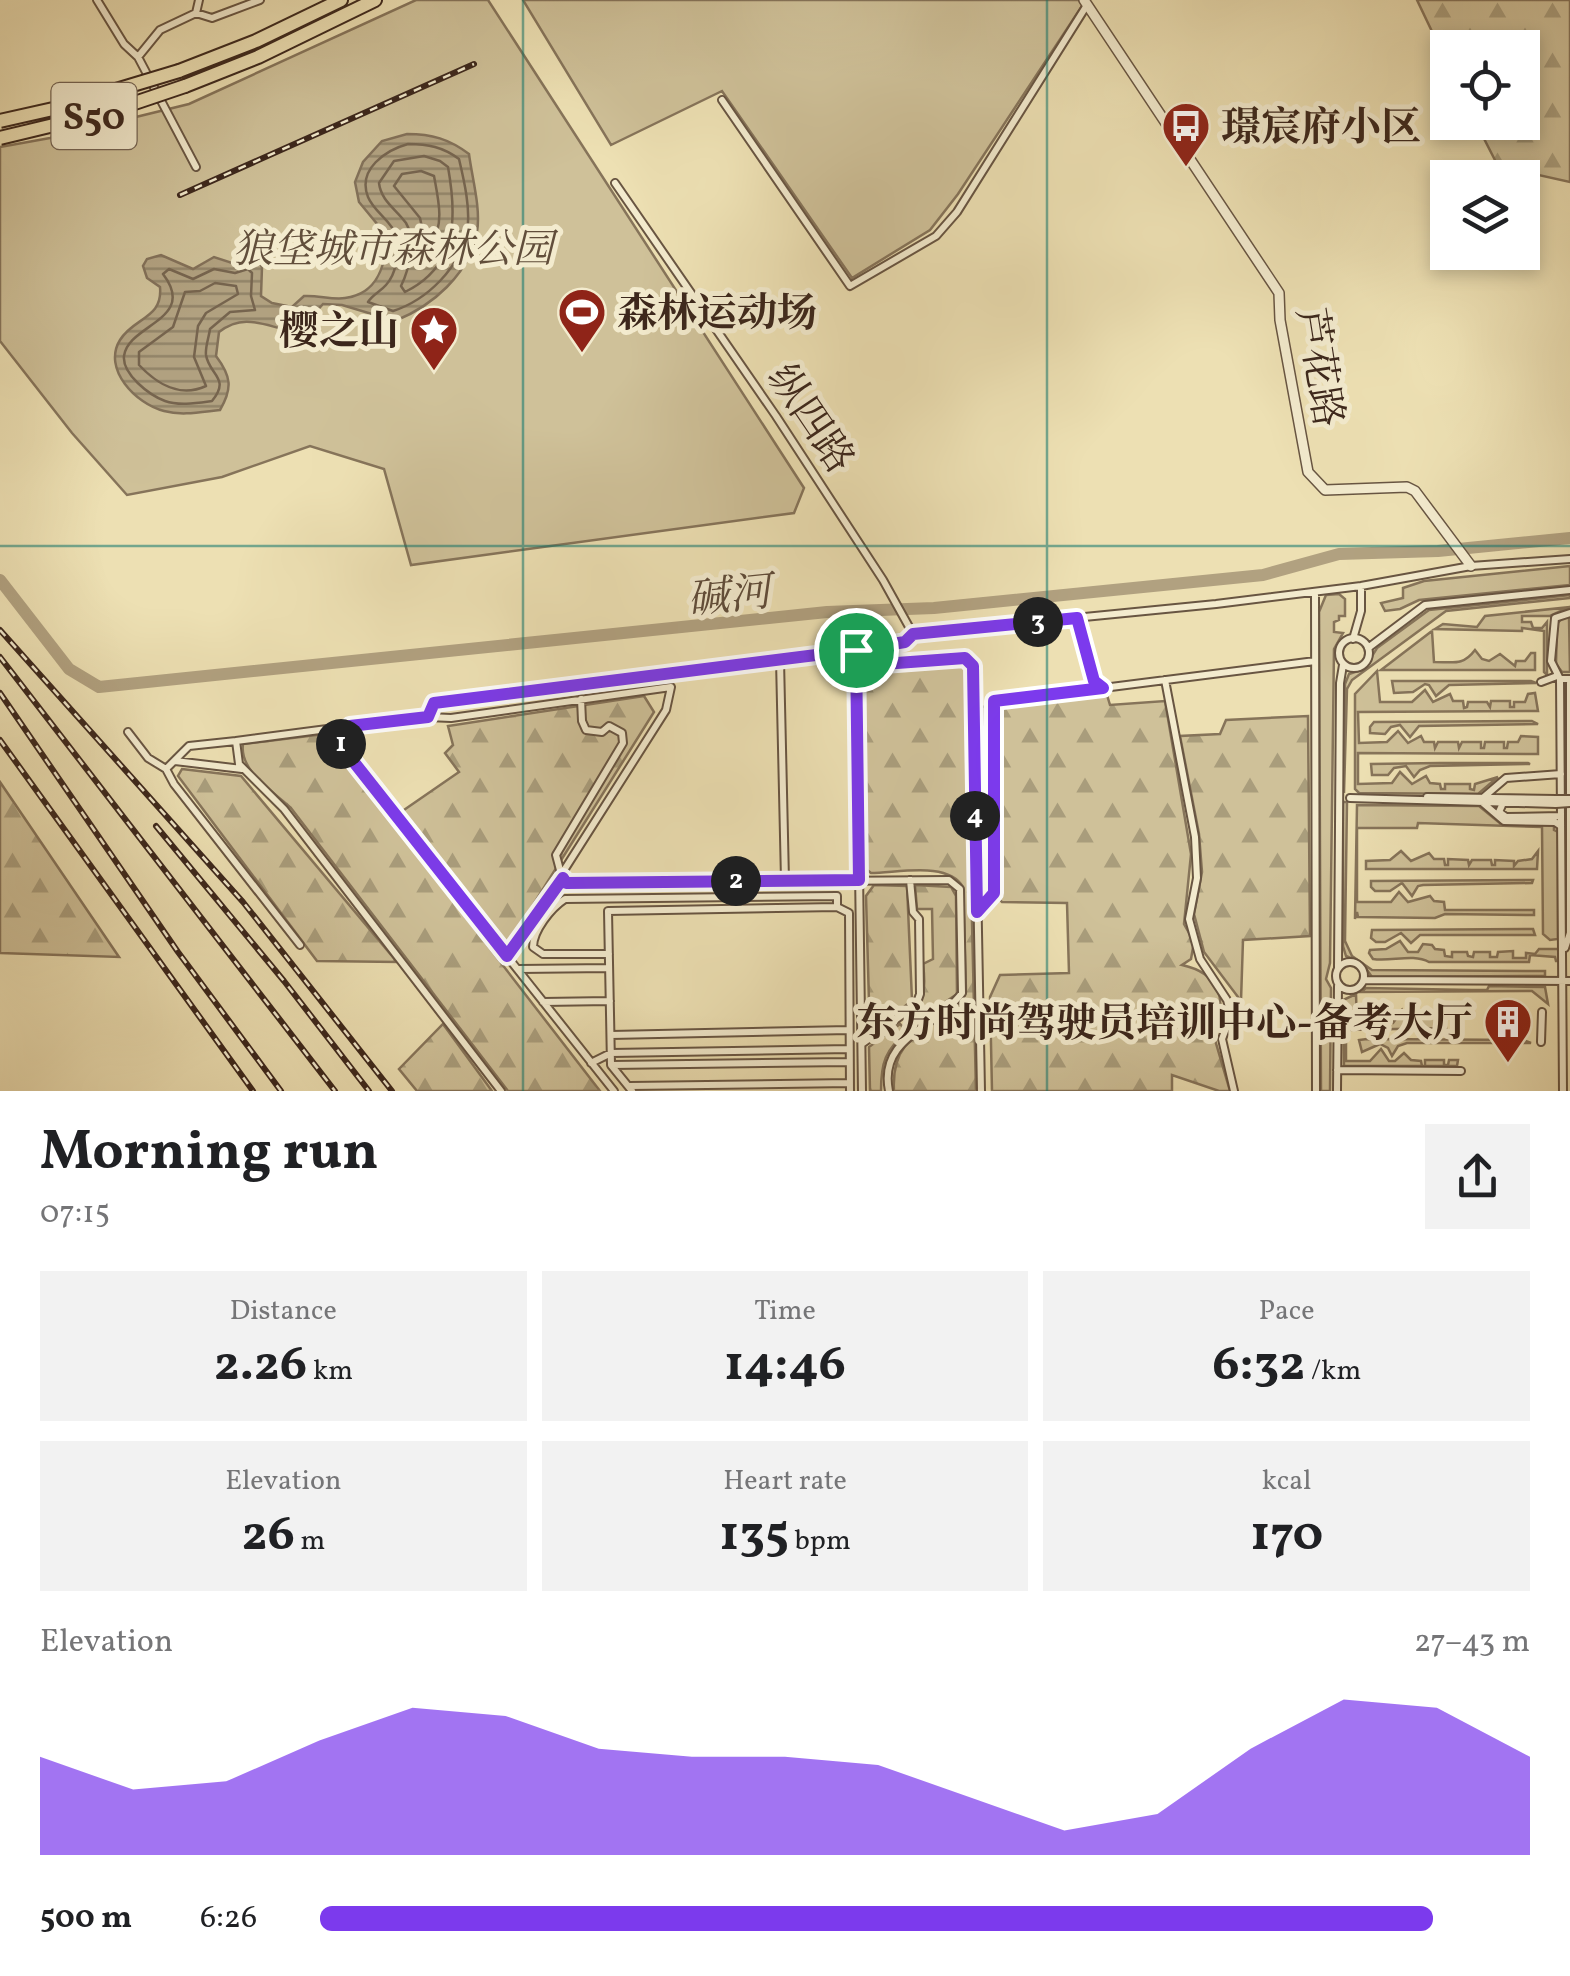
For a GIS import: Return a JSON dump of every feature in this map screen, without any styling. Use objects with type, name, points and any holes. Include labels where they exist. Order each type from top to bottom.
[{"type":"highway","name":"S50","points":[[0,121],[54,110],[179,71],[341,0]]},
{"type":"highway","name":"S50","points":[[0,138],[108,112],[185,86],[274,50],[374,0]]},
{"type":"street","points":[[97,0],[124,44],[138,56],[196,168]]},
{"type":"street","points":[[196,14],[200,0]]},
{"type":"street","points":[[138,56],[160,30],[196,14],[212,18],[260,0]]},
{"type":"street","points":[[722,100],[850,286],[936,236],[957,212],[1086,3]]},
{"type":"street","name":"芦花路","points":[[1086,3],[1280,293],[1280,320],[1308,472],[1325,490],[1407,487],[1415,491],[1467,562]]},
{"type":"street","name":"纵四路","points":[[616,183],[776,416],[913,634]]},
{"type":"street","points":[[428,717],[434,703],[856,650],[905,642],[913,634],[1315,592],[1467,562],[1570,559]]},
{"type":"street","points":[[1353,639],[1360,611],[1360,586]]},
{"type":"street","points":[[1343,664],[1350,668],[1362,665],[1367,660],[1368,648],[1425,605],[1570,590]]},
{"type":"street","points":[[1315,592],[1316,1091]]},
{"type":"street","points":[[1566,816],[1561,785],[1559,677],[1551,661],[1555,618],[1570,613]]},
{"type":"street","points":[[1077,618],[1094,681],[1103,688]]},
{"type":"street","points":[[1337,1091],[1338,986],[1334,978],[1338,968],[1343,664],[1340,646],[1353,639],[1368,648]]},
{"type":"street","points":[[856,650],[862,1091]]},
{"type":"street","points":[[856,666],[965,658],[973,666],[980,1091]]},
{"type":"street","points":[[780,660],[784,880]]},
{"type":"street","points":[[977,912],[994,893],[994,701],[1315,661]]},
{"type":"street","points":[[1542,682],[1559,677],[1570,681],[1566,816],[1570,934],[1564,949],[1567,999],[1563,1091]]},
{"type":"street","points":[[1165,680],[1195,836],[1197,878],[1189,920],[1200,960],[1227,1000],[1230,1015],[1222,1038],[1234,1091]]},
{"type":"street","points":[[166,768],[190,746],[428,717],[451,718],[671,687],[666,710],[562,877],[507,956]]},
{"type":"street","points":[[581,699],[586,730],[602,732],[609,726],[616,727],[624,743],[556,856],[566,883],[949,880],[960,889],[962,993],[890,1057],[890,1091]]},
{"type":"street","points":[[350,726],[343,734],[342,747],[614,1091]]},
{"type":"street","points":[[128,732],[148,758],[166,768],[174,784],[300,945]]},
{"type":"street","points":[[236,740],[239,764],[284,809],[501,1091]]},
{"type":"street","points":[[175,760],[243,769]]},
{"type":"street","points":[[1562,774],[1506,778],[1483,800],[1350,798],[1483,800],[1503,800],[1556,801],[1570,801]]},
{"type":"street","points":[[1561,785],[1558,781],[1512,780],[1501,786],[1503,800],[1499,812],[1506,817],[1566,816]]},
{"type":"street","points":[[1483,800],[1504,822],[1554,822],[1566,826]]},
{"type":"street","points":[[862,1044],[916,1005],[920,994],[919,919],[913,912],[910,880]]},
{"type":"street","points":[[609,954],[543,954],[533,946],[533,938],[556,904],[565,900],[837,896],[837,907]]},
{"type":"street","points":[[837,907],[849,913],[850,1087],[630,1089],[611,1065],[609,954],[608,911],[837,907]]},
{"type":"street","points":[[1338,968],[1354,963],[1362,969],[1365,980]]},
{"type":"street","points":[[518,969],[609,968]]},
{"type":"street","points":[[1338,986],[1350,990],[1365,980],[1567,981]]},
{"type":"street","points":[[543,1002],[610,1001]]},
{"type":"street","points":[[1541,1042],[1542,1012]]},
{"type":"street","points":[[610,1035],[849,1030]]},
{"type":"street","points":[[591,1063],[611,1052],[849,1049]]},
{"type":"street","points":[[611,1065],[850,1062]]},
{"type":"street","points":[[1337,1070],[1461,1071]]},
{"type":"green space","name":"狼垡城市森林公园","points":[[416,0],[488,0],[804,488],[794,513],[411,565],[384,469],[310,446],[222,477],[127,495],[0,341],[0,147],[189,104]]},
{"type":"green space","name":"狼垡城市森林公园","points":[[523,0],[1086,0],[930,230],[852,278],[722,91],[611,145]]},
{"type":"green space","points":[[1417,0],[1570,0],[1570,182],[1540,175],[1540,160],[1495,160],[1485,140],[1540,140],[1540,30],[1431,30]]},
{"type":"green space","points":[[1570,566],[1570,585],[1419,600],[1385,611],[1381,603],[1403,598],[1403,588],[1424,581]]},
{"type":"green space","points":[[1339,594],[1345,599],[1345,616],[1334,622],[1334,632],[1343,633],[1334,649],[1330,963],[1326,979],[1331,988],[1330,1091],[1321,1091],[1319,612],[1326,595]]},
{"type":"green space","points":[[1570,595],[1446,611],[1352,680],[1347,689],[1344,793],[1345,684],[1349,674],[1364,669],[1377,648],[1429,610]]},
{"type":"green space","points":[[1570,607],[1550,616],[1522,616],[1522,622],[1531,622],[1533,628],[1542,628],[1547,622],[1547,675],[1544,631],[1435,629],[1443,624],[1477,627],[1485,616]]},
{"type":"green space","points":[[1569,617],[1570,672],[1562,672],[1556,664],[1557,624]]},
{"type":"green space","points":[[1432,631],[1434,662],[1462,661],[1475,650],[1482,659],[1489,661],[1500,654],[1515,666],[1516,661],[1525,661],[1535,653],[1535,670],[1381,670]]},
{"type":"green space","points":[[963,665],[976,1091],[894,1091],[897,1060],[903,1049],[920,1032],[958,1008],[966,992],[963,887],[956,879],[934,871],[871,873],[866,869],[863,676],[867,671]]},
{"type":"green space","points":[[1377,671],[1380,702],[1412,702],[1425,690],[1433,702],[1450,694],[1453,701],[1463,701],[1464,708],[1468,702],[1487,702],[1490,707],[1491,701],[1510,701],[1510,707],[1514,707],[1514,702],[1525,702],[1528,694],[1535,693],[1538,711],[1358,712],[1359,743],[1387,742],[1398,731],[1408,743],[1421,736],[1424,742],[1434,742],[1435,748],[1438,742],[1458,742],[1459,748],[1462,742],[1481,742],[1484,748],[1485,742],[1504,742],[1507,748],[1508,742],[1518,742],[1521,736],[1538,737],[1538,754],[1358,753],[1358,784],[1392,783],[1400,772],[1412,784],[1426,776],[1430,783],[1440,784],[1441,789],[1445,789],[1445,784],[1470,784],[1474,790],[1475,784],[1498,777],[1478,794],[1359,793],[1355,789],[1355,694]]},
{"type":"green space","points":[[1392,681],[1536,683],[1449,685],[1436,696],[1425,684],[1413,692],[1394,693]]},
{"type":"green space","points":[[1107,695],[1110,705],[1165,701],[1191,854],[1184,924],[1194,942],[1191,959],[1182,965],[1205,974],[1217,990],[1220,1010],[1213,1033],[1230,1091],[1172,1075],[1172,1091],[992,1091],[990,997],[1000,975],[1069,973],[1067,903],[1002,902],[985,884],[982,707]]},
{"type":"green space","points":[[644,696],[654,712],[506,948],[401,812],[459,772],[445,753],[453,745],[448,726]]},
{"type":"green space","points":[[1308,716],[1310,936],[1243,940],[1241,1001],[1204,952],[1194,914],[1202,872],[1199,834],[1180,736],[1220,734],[1226,720]]},
{"type":"green space","points":[[1374,722],[1538,724],[1419,726],[1410,737],[1400,725],[1385,734],[1370,733]]},
{"type":"green space","points":[[341,732],[335,737],[335,748],[600,1091],[508,1091],[291,808],[252,772],[243,754],[243,744]]},
{"type":"green space","points":[[1528,763],[1430,766],[1414,777],[1406,766],[1394,768],[1388,775],[1372,775],[1371,764]]},
{"type":"green space","points":[[182,769],[241,776],[397,962],[317,961],[178,776]]},
{"type":"green space","points":[[0,782],[119,957],[0,953]]},
{"type":"green space","points":[[1343,802],[1347,802],[1345,941],[1352,956],[1362,963],[1346,956],[1343,946]]},
{"type":"green space","points":[[1357,805],[1479,806],[1501,824],[1554,825],[1558,832],[1558,939],[1550,940],[1543,934],[1542,827],[1418,823],[1417,828],[1357,828],[1357,902],[1391,902],[1399,892],[1408,902],[1430,896],[1434,901],[1444,902],[1445,910],[1534,910],[1534,915],[1358,917],[1357,912],[1355,919]]},
{"type":"green space","points":[[1401,851],[1411,861],[1429,853],[1434,859],[1444,859],[1445,865],[1448,859],[1468,860],[1469,865],[1472,860],[1491,860],[1492,865],[1495,860],[1514,861],[1514,866],[1518,861],[1532,859],[1538,851],[1537,869],[1366,869],[1366,861],[1390,860]]},
{"type":"green space","points":[[1533,880],[1423,885],[1412,896],[1402,883],[1390,891],[1375,891],[1371,887],[1371,881]]},
{"type":"green space","points":[[874,885],[907,886],[912,1000],[888,1016],[871,1012],[869,1002],[866,896]]},
{"type":"green space","points":[[915,885],[951,887],[956,896],[957,994],[913,1024],[909,1018],[923,993],[923,964],[933,959],[932,909],[917,909]]},
{"type":"green space","points":[[1533,929],[1535,935],[1420,935],[1411,943],[1401,933],[1385,942],[1371,938],[1372,930]]},
{"type":"green space","points":[[1400,941],[1408,952],[1418,952],[1423,944],[1432,945],[1452,957],[1452,952],[1467,952],[1473,957],[1474,952],[1490,952],[1490,957],[1497,957],[1498,952],[1513,951],[1513,958],[1526,958],[1526,953],[1535,954],[1539,949],[1558,949],[1559,961],[1555,957],[1530,955],[1529,962],[1380,960],[1369,953]]},
{"type":"green space","points":[[1362,963],[1372,970],[1545,971],[1545,976],[1372,977]]},
{"type":"green space","points":[[1489,986],[1545,987],[1548,1004],[1532,991],[1361,992],[1366,988],[1487,990]]},
{"type":"green space","points":[[1356,994],[1357,1024],[1393,1023],[1402,1010],[1409,1023],[1431,1014],[1445,1020],[1446,1028],[1346,1030],[1346,1061],[1370,1061],[1381,1049],[1389,1061],[1404,1053],[1411,1060],[1421,1061],[1422,1066],[1344,1066],[1343,1000]]},
{"type":"green space","points":[[443,1024],[492,1091],[417,1091],[399,1069]]},
{"type":"green space","points":[[900,1024],[908,1032],[886,1057],[881,1091],[870,1091],[869,1047]]},
{"type":"green space","points":[[1359,1040],[1531,1043],[1407,1043],[1398,1046],[1392,1056],[1380,1044],[1362,1052]]},
{"type":"green space","points":[[1425,1060],[1444,1060],[1444,1065],[1448,1065],[1449,1060],[1458,1060],[1457,1066],[1425,1066]]},
{"type":"water","points":[[407,134],[440,138],[469,154],[477,232],[466,262],[447,287],[422,307],[395,321],[342,305],[323,304],[298,332],[248,322],[229,326],[219,332],[216,356],[228,382],[220,410],[171,412],[153,407],[133,393],[119,373],[116,351],[126,332],[152,312],[160,298],[160,287],[147,278],[143,266],[147,259],[161,255],[193,269],[214,257],[235,264],[245,259],[257,260],[262,267],[261,296],[292,307],[304,296],[357,295],[378,276],[387,236],[359,202],[355,182],[363,162],[382,141]]},
{"type":"waterway","name":"碱河","points":[[0,580],[69,669],[99,687],[827,612],[934,608],[1263,575],[1339,554],[1438,551],[1570,538]]},
{"type":"railway","points":[[180,195],[474,64]]},
{"type":"railway","points":[[0,630],[243,902],[392,1091]]},
{"type":"railway","points":[[0,657],[335,1091]]},
{"type":"railway","points":[[0,693],[178,952],[281,1091]]},
{"type":"railway","points":[[0,740],[253,1091]]},
{"type":"railway","points":[[156,826],[369,1091]]},
{"type":"place","name":"璟宸府小区","points":[[1186,168]]},
{"type":"place","name":"森林运动场","points":[[582,354]]},
{"type":"place","name":"樱之山","points":[[434,372]]},
{"type":"place","name":"东方时尚驾驶员培训中心-备考大厅","points":[[1508,1064]]},
{"type":"route","points":[[856,650],[434,703],[428,717],[350,726],[340,740],[507,956],[563,878],[566,883],[859,880],[856,650],[896,645],[913,634],[1077,618],[1094,681],[1103,688],[994,701],[994,893],[977,912],[973,666],[965,658],[856,666],[856,650]]}]
